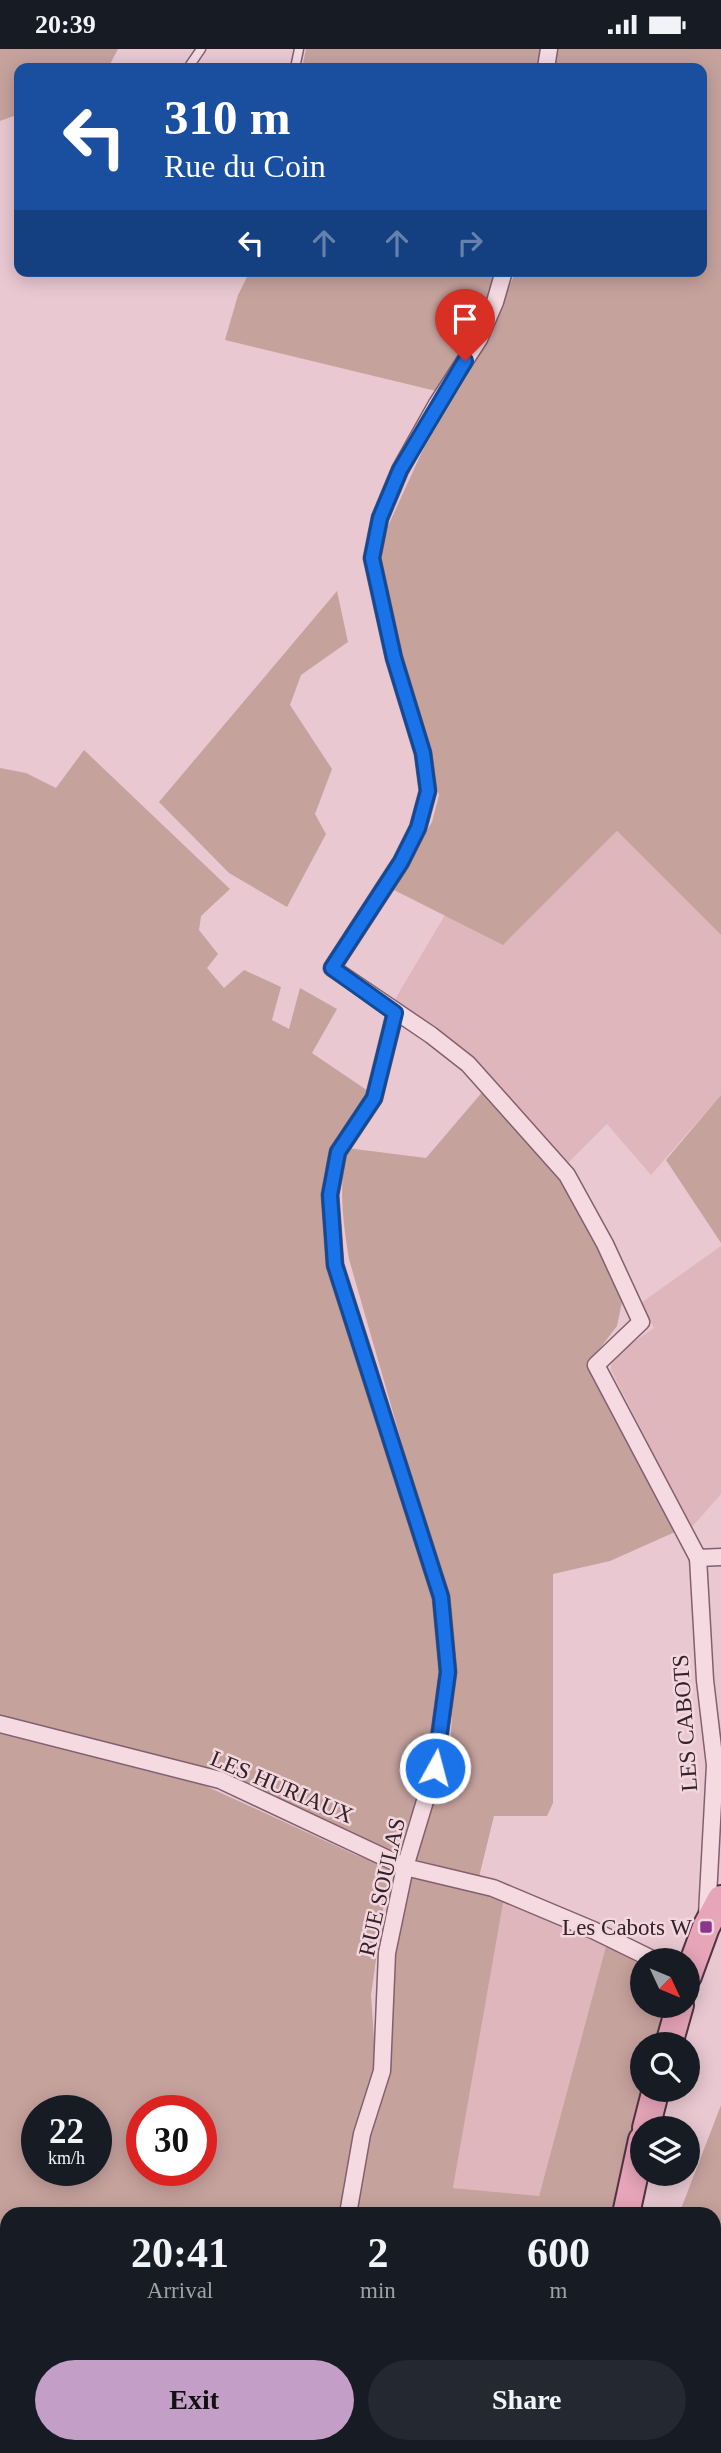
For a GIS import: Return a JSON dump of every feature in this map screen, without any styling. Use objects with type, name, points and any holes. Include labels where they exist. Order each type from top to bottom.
[{"type":"main road","points":[[698,1948],[721,1899]]},
{"type":"main road","points":[[628,2207],[632,2186]]},
{"type":"street","points":[[502,277],[479,339],[437,404],[400,470],[380,518],[372,558],[394,658],[423,753],[428,791],[418,828],[401,862],[332,968],[431,1035],[468,1064],[567,1175],[605,1244],[641,1322],[596,1365],[698,1558],[721,1557]]},
{"type":"street","name":"RUE SOULAS","points":[[349,2207],[362,2134],[382,2071],[387,1953],[405,1867],[435,1768],[448,1672],[441,1597],[335,1265],[330,1195],[338,1152],[374,1098],[395,1013]]},
{"type":"street","name":"LES CABOTS","points":[[698,1558],[705,1680],[715,1765],[706,1927]]},
{"type":"street","name":"LES HURIAUX","points":[[0,1724],[220,1780],[405,1867],[493,1888],[630,1948]]},
{"type":"shaded area","points":[[0,49],[118,49],[111,63],[14,63],[14,116],[0,121]]},
{"type":"shaded area","points":[[306,49],[542,49],[540,63],[303,63]]},
{"type":"shaded area","points":[[554,49],[721,49],[721,935],[617,831],[503,945],[392,889],[432,822],[439,795],[393,624],[381,555],[388,526],[437,419],[494,321],[513,277],[707,277],[707,63],[552,63]]},
{"type":"shaded area","points":[[247,277],[495,277],[471,334],[436,391],[225,340],[238,295]]},
{"type":"shaded area","points":[[337,591],[348,642],[301,675],[290,705],[332,769],[315,814],[326,834],[287,907],[229,873],[159,802]]},
{"type":"shaded area","points":[[84,750],[230,889],[201,916],[199,930],[218,954],[207,968],[224,988],[244,970],[281,987],[272,1020],[289,1029],[300,988],[337,1009],[312,1053],[371,1093],[323,1194],[435,1605],[440,1676],[429,1766],[396,1857],[220,1774],[0,1716],[0,768],[26,773],[56,788]]},
{"type":"shaded area","points":[[617,831],[721,935],[721,1095],[651,1175],[607,1124],[567,1164],[474,1063],[391,1006],[445,915],[504,944]]},
{"type":"shaded area","points":[[484,1090],[562,1183],[597,1242],[622,1302],[617,1326],[588,1364],[675,1532],[610,1561],[553,1574],[553,1803],[547,1816],[494,1816],[479,1877],[414,1859],[450,1749],[454,1681],[448,1604],[349,1259],[342,1190],[347,1148],[426,1158]]},
{"type":"shaded area","points":[[721,1095],[721,1243],[666,1160]]},
{"type":"shaded area","points":[[721,1246],[721,1494],[691,1528],[611,1370],[612,1357],[654,1328],[641,1303]]},
{"type":"shaded area","points":[[0,1730],[195,1781],[389,1868],[371,1995],[376,2067],[353,2137],[340,2207],[0,2207]]},
{"type":"shaded area","points":[[410,1876],[504,1898],[453,2188],[539,2196],[606,1946],[630,1959],[630,2018],[669,2018],[664,2032],[630,2032],[630,2102],[645,2102],[642,2116],[630,2116],[630,2162],[619,2207],[354,2207],[392,1956]]},
{"type":"shaded area","points":[[504,1898],[606,1946],[539,2196],[453,2188]]},
{"type":"shaded area","points":[[721,2105],[721,2207],[682,2207],[690,2186],[700,2186],[700,2160]]},
{"type":"place","name":"Les Cabots W","points":[[706,1927]]},
{"type":"route","points":[[435,1768],[448,1672],[441,1597],[335,1265],[330,1195],[338,1152],[374,1098],[395,1013],[332,968],[401,862],[418,828],[428,791],[423,753],[394,658],[372,558],[380,518],[400,470],[465,361]]}]
